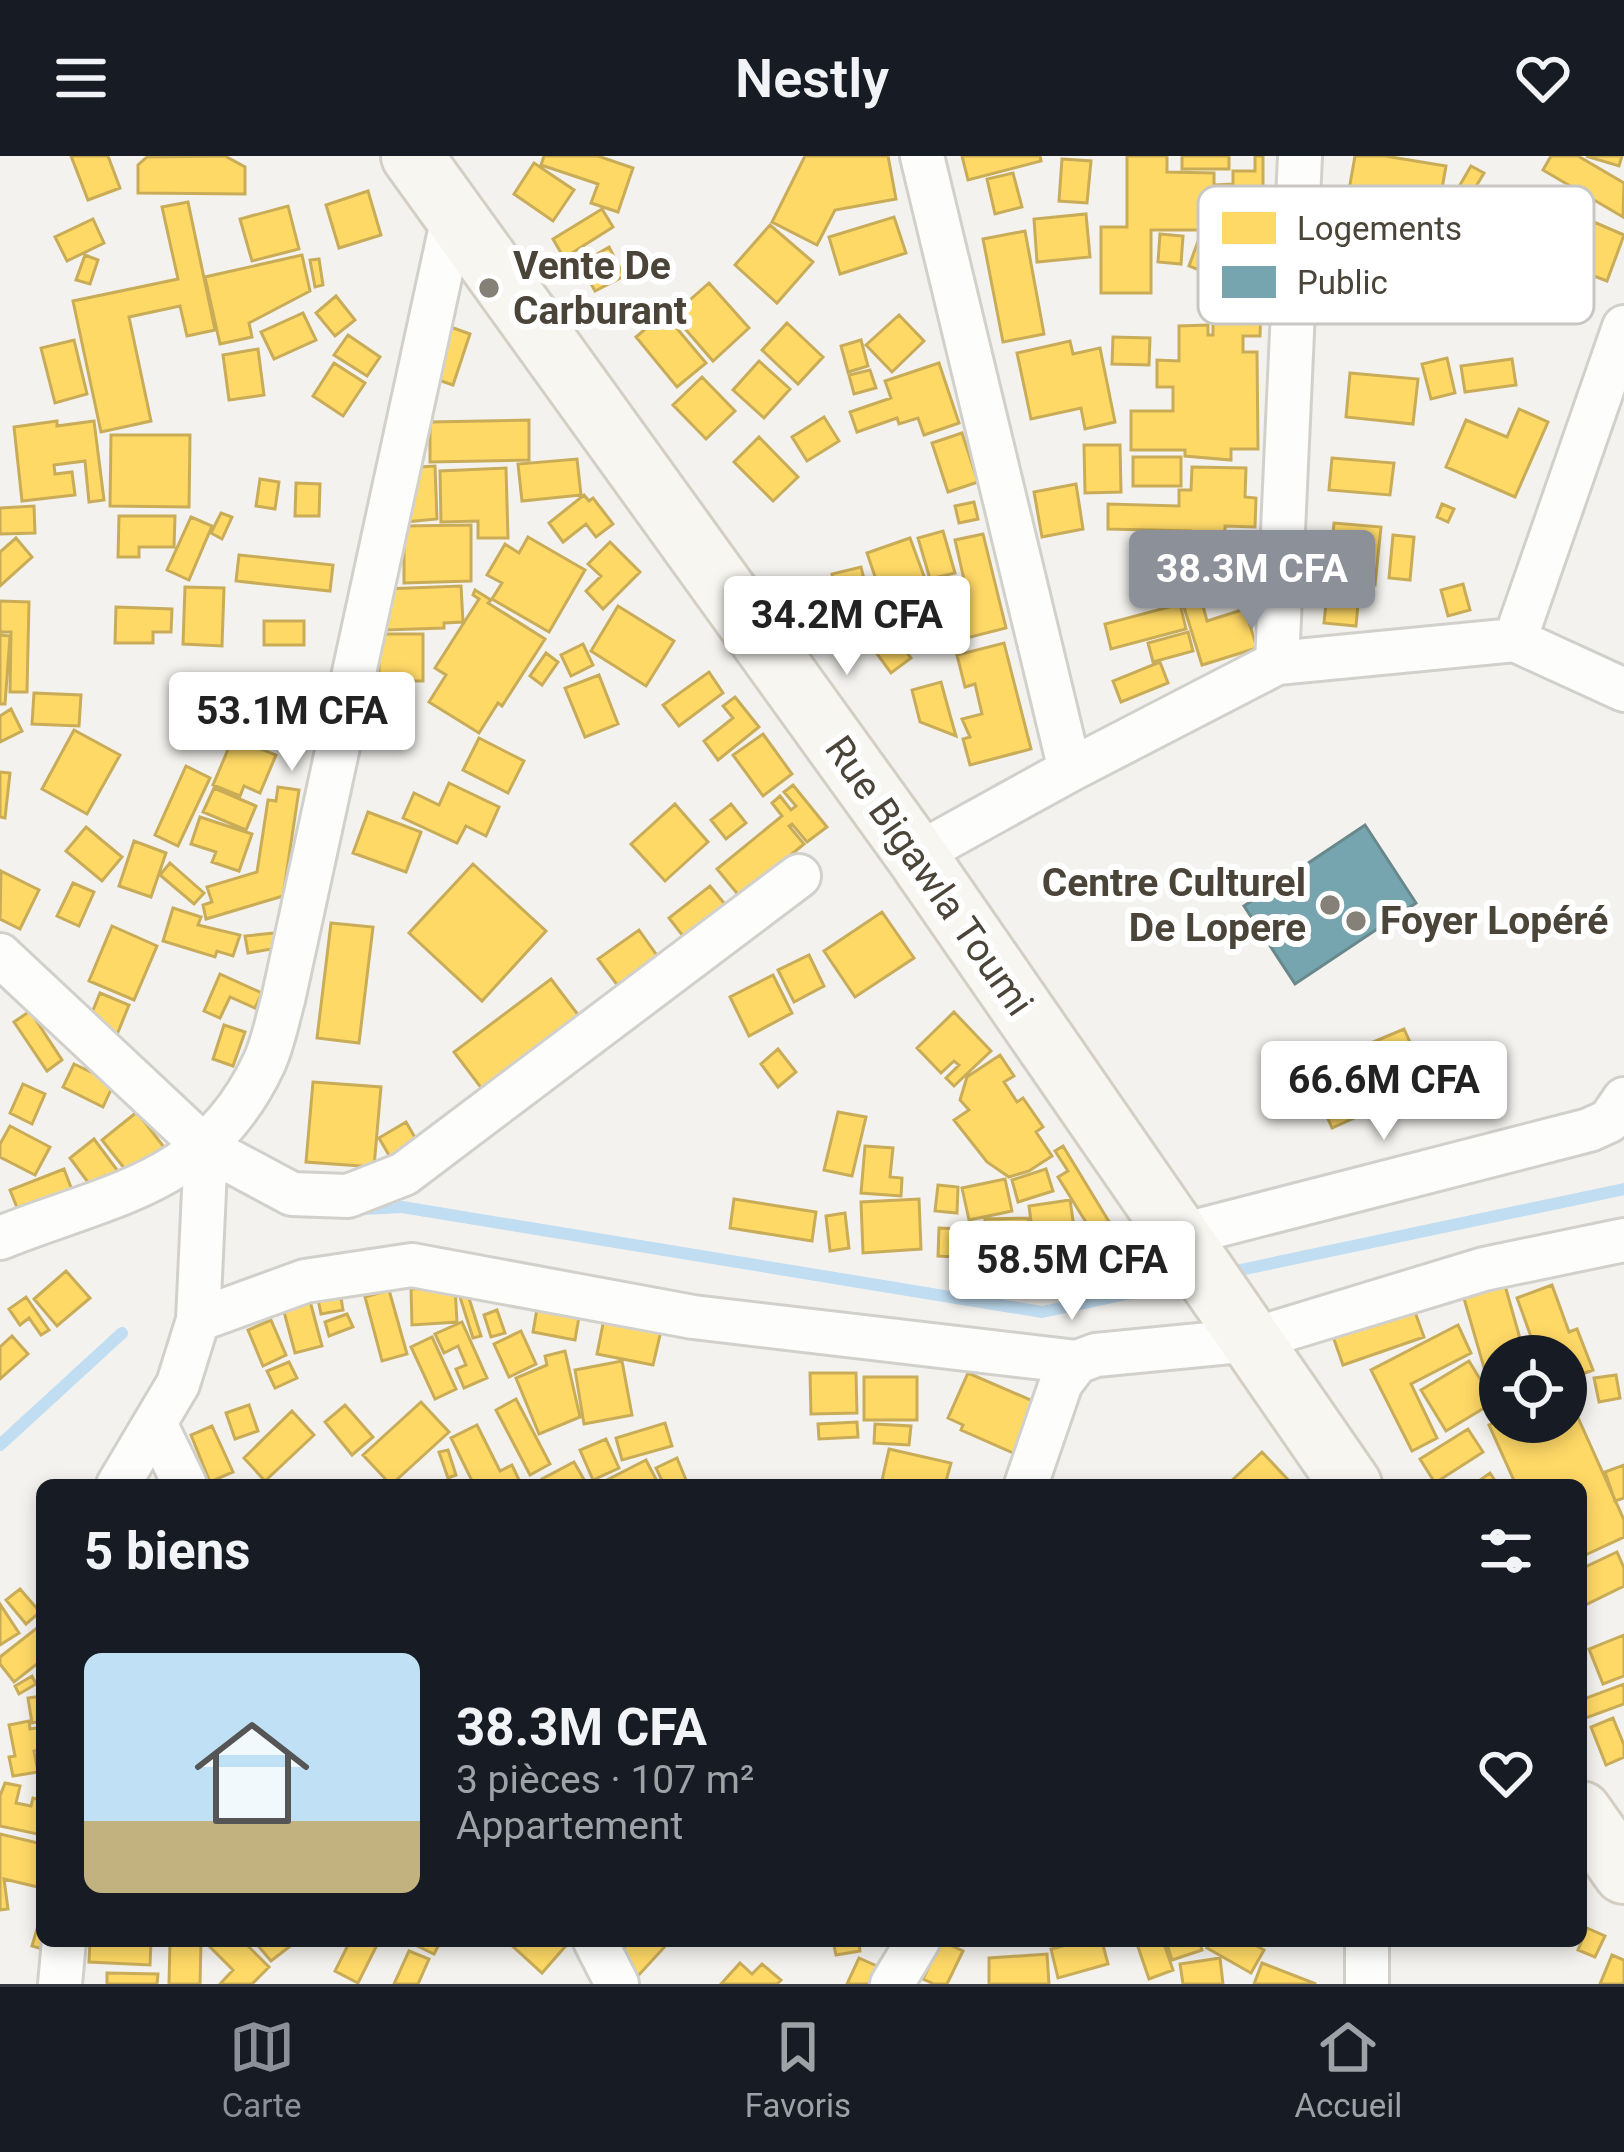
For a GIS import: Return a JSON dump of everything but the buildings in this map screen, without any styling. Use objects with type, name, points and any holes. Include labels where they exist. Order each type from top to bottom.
[{"type":"street","name":"Rue Bigawla Toumi","points":[[412,156],[916,856],[1347,1479]]},
{"type":"street","points":[[922,156],[1070,770]]},
{"type":"street","points":[[1299,186],[1300,156]]},
{"type":"street","points":[[0,1238],[172,1172],[206,1148],[264,1063],[283,1000],[453,217]]},
{"type":"street","points":[[1277,663],[1292,324]]},
{"type":"street","points":[[1515,640],[1624,327]]},
{"type":"street","points":[[916,856],[1277,663],[1515,640],[1624,690]]},
{"type":"street","points":[[0,956],[206,1148],[292,1194],[348,1196],[404,1174],[799,876]]},
{"type":"street","points":[[1189,1246],[1588,1130],[1619,1114]]},
{"type":"street","points":[[122,1479],[178,1384],[199,1320],[206,1148]]},
{"type":"street","points":[[199,1320],[305,1281],[412,1265],[693,1317],[1077,1362],[1245,1332],[1484,1269],[1624,1240]]},
{"type":"street","points":[[1028,1479],[1061,1383],[1077,1362]]},
{"type":"street","points":[[155,1423],[182,1479]]},
{"type":"street","points":[[1587,1821],[1624,1873]]},
{"type":"street","points":[[60,1984],[63,1947]]},
{"type":"street","points":[[598,1947],[617,1984]]},
{"type":"street","points":[[892,1984],[914,1947]]},
{"type":"street","points":[[1367,1947],[1367,1984]]},
{"type":"waterway","points":[[1226,1273],[1624,1189]]},
{"type":"waterway","points":[[363,1209],[402,1207],[1042,1312],[1188,1281]]},
{"type":"waterway","points":[[0,1445],[122,1333]]},
{"type":"place","name":"Vente De Carburant","points":[[489,288]]},
{"type":"place","name":"Centre Culturel De Lopere","points":[[1330,905]]},
{"type":"place","name":"Foyer Lopéré","points":[[1356,921]]}]
